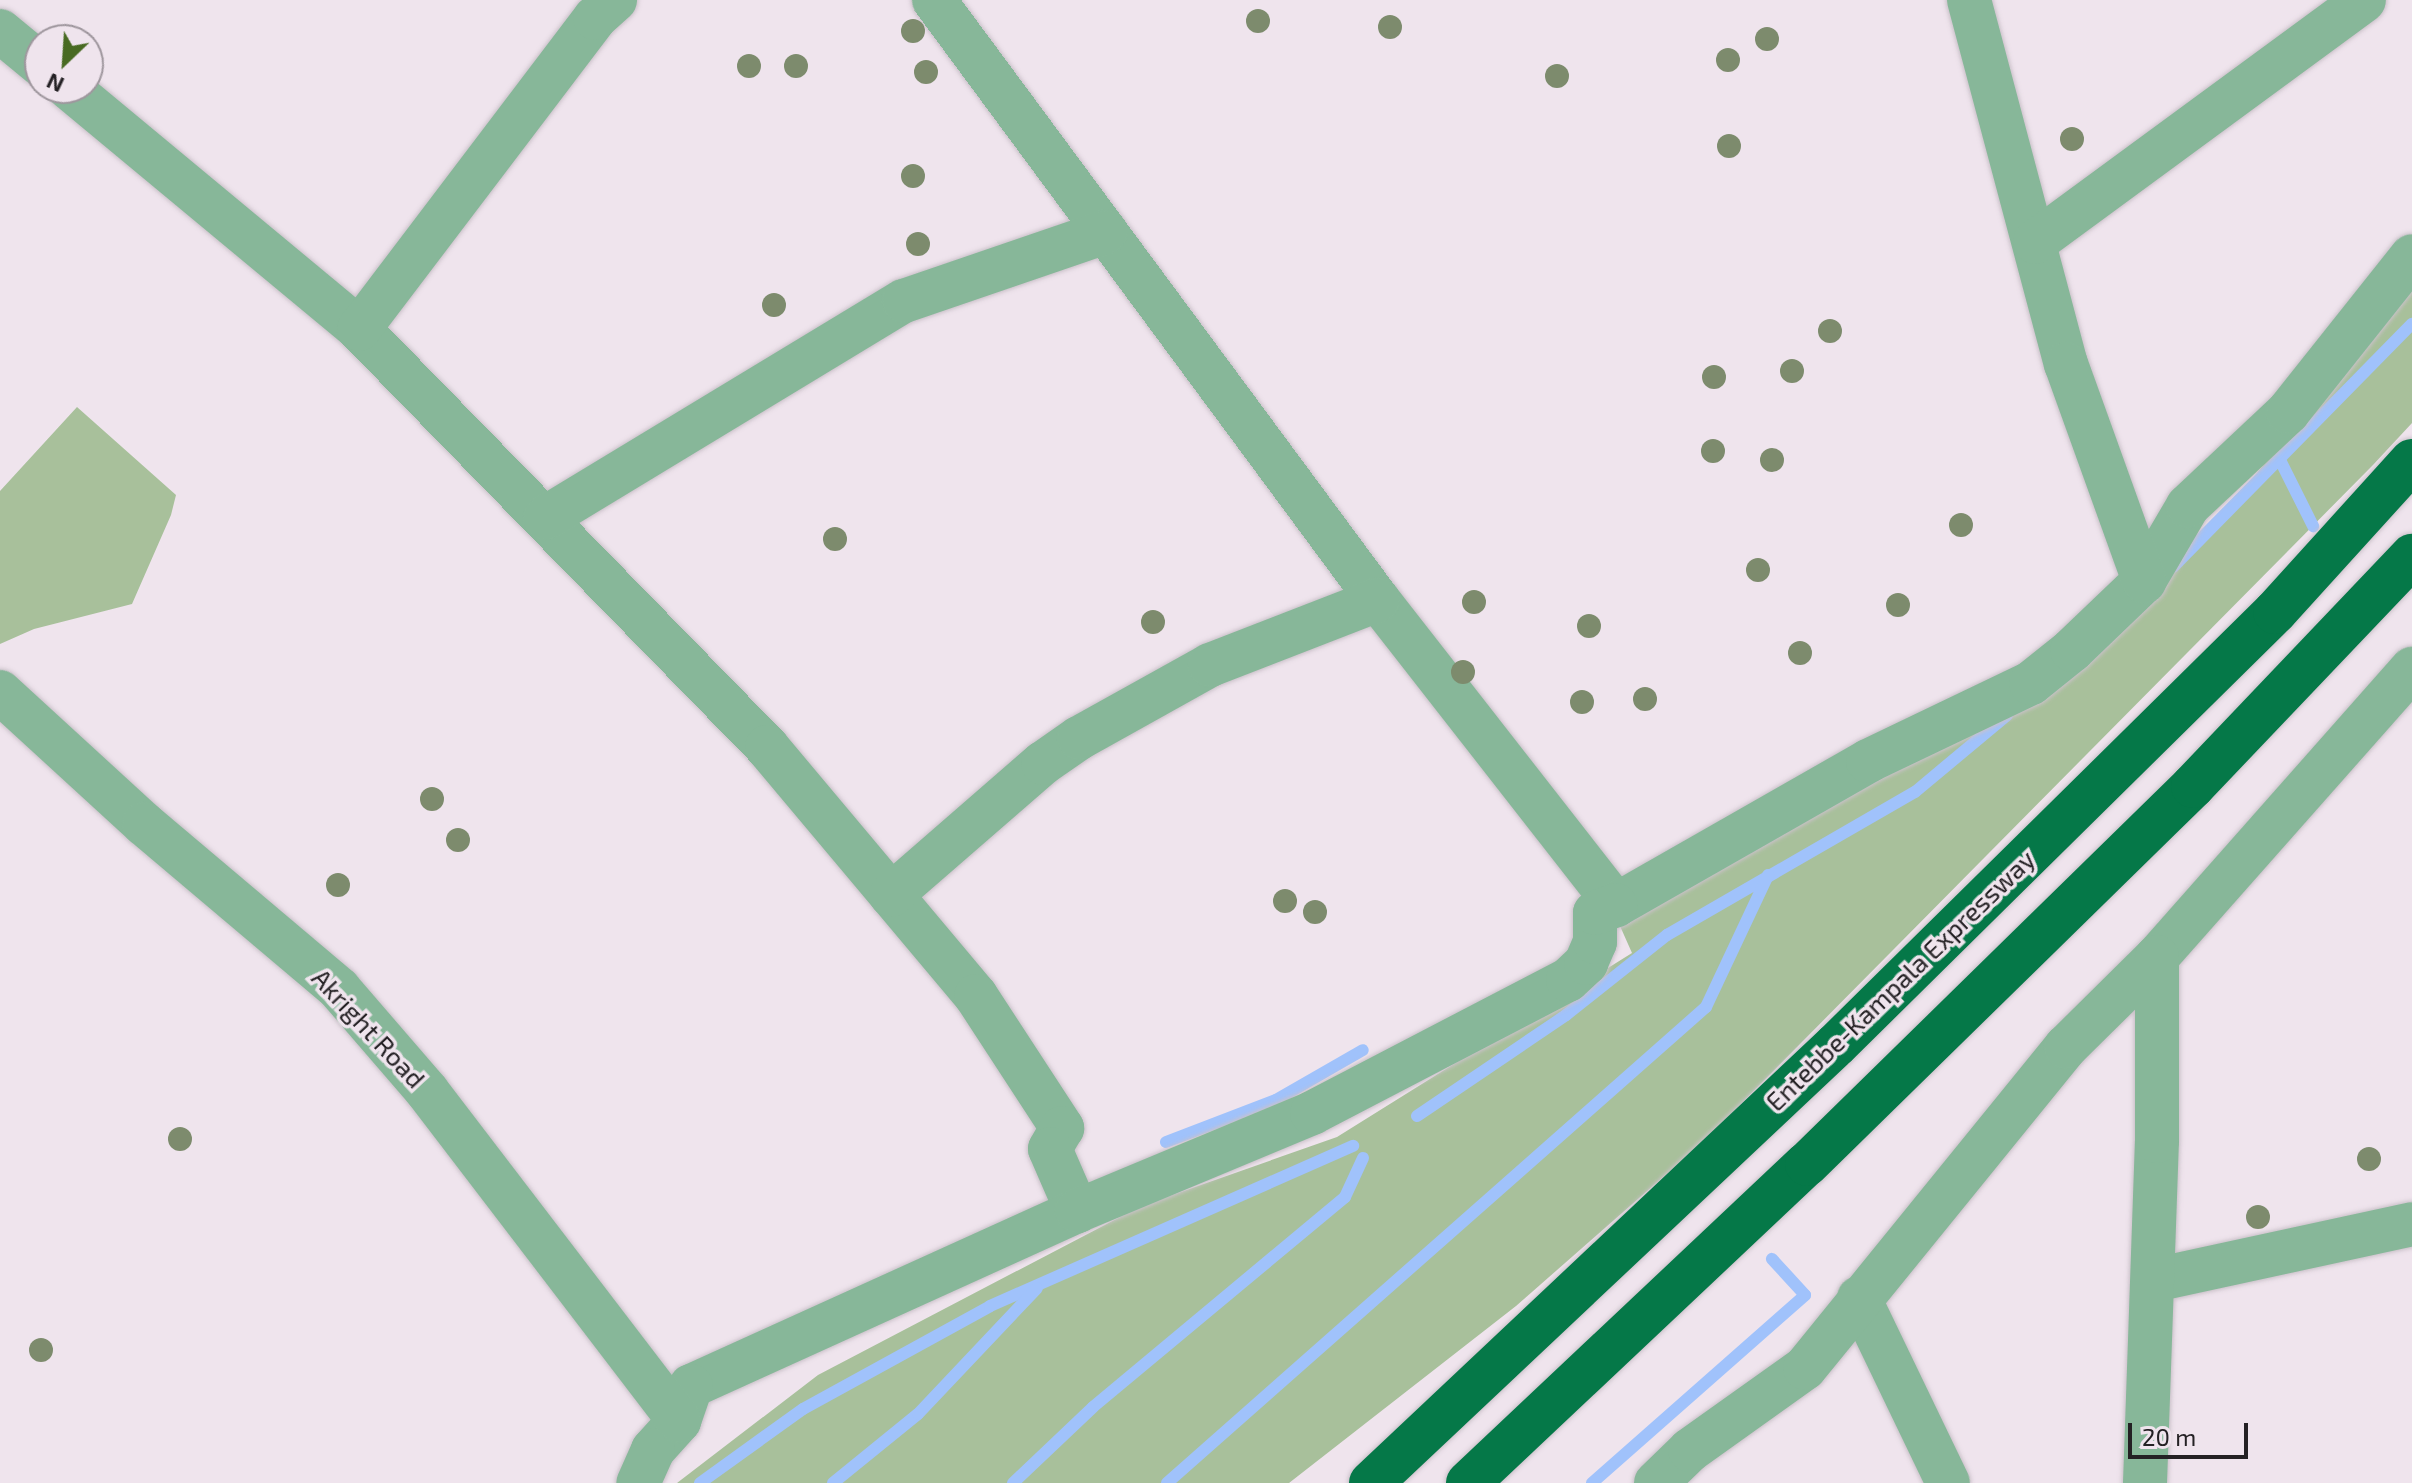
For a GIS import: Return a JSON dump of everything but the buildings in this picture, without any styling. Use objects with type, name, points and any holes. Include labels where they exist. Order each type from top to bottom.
[{"type":"highway","name":"Entebbe-Kampala Expressway","points":[[1371,1483],[1836,1045],[2275,612],[2412,461]]},
{"type":"highway","points":[[1468,1483],[1807,1164],[2182,797],[2412,556]]},
{"type":"street","points":[[359,329],[595,18],[615,0]]},
{"type":"street","points":[[934,0],[1378,600],[1616,905]]},
{"type":"street","points":[[1969,0],[2066,364],[2144,581]]},
{"type":"street","points":[[2035,242],[2364,0]]},
{"type":"street","points":[[0,31],[24,51]]},
{"type":"street","points":[[88,104],[359,329],[767,747],[976,996],[1062,1128],[1050,1149],[1077,1211]]},
{"type":"street","points":[[545,518],[904,301],[1105,232]]},
{"type":"street","points":[[638,1483],[653,1450],[679,1421],[691,1386],[1077,1211],[1312,1113],[1568,980],[1590,952],[1595,913],[1616,905],[1868,761],[2031,683],[2104,624],[2144,581],[2188,506],[2288,412],[2412,256]]},
{"type":"street","points":[[891,895],[1079,738],[1210,665],[1378,600]]},
{"type":"street","points":[[1656,1483],[1690,1450],[1805,1368],[2066,1047],[2157,957],[2412,669]]},
{"type":"street","name":"Akright Road","points":[[0,692],[144,824],[339,989],[427,1091],[679,1421]]},
{"type":"street","points":[[2145,1483],[2154,1280],[2157,957]]},
{"type":"street","points":[[2154,1280],[2412,1224]]},
{"type":"street","points":[[1859,1298],[1948,1483]]},
{"type":"green space","points":[[2412,279],[2412,423],[2373,465],[1703,1142],[1516,1306],[1289,1483],[677,1483],[818,1375],[1141,1206],[1337,1137],[1632,953],[1608,899],[1988,693],[2100,598],[2215,526]]},
{"type":"green space","points":[[77,407],[176,495],[171,515],[132,604],[34,629],[0,644],[0,491]]},
{"type":"waterway","points":[[2173,567],[2412,324]]},
{"type":"waterway","points":[[2281,462],[2313,526]]},
{"type":"waterway","points":[[1417,1116],[1566,1015],[1667,935],[1915,792],[2007,715]]},
{"type":"waterway","points":[[1167,1483],[1706,1007],[1768,875]]},
{"type":"waterway","points":[[1166,1142],[1276,1100],[1363,1050]]},
{"type":"waterway","points":[[700,1483],[803,1409],[990,1306],[1353,1146]]},
{"type":"waterway","points":[[1013,1483],[1093,1407],[1345,1197],[1363,1158]]},
{"type":"waterway","points":[[1592,1483],[1805,1295],[1772,1259]]},
{"type":"waterway","points":[[833,1483],[918,1414],[1037,1288]]}]
